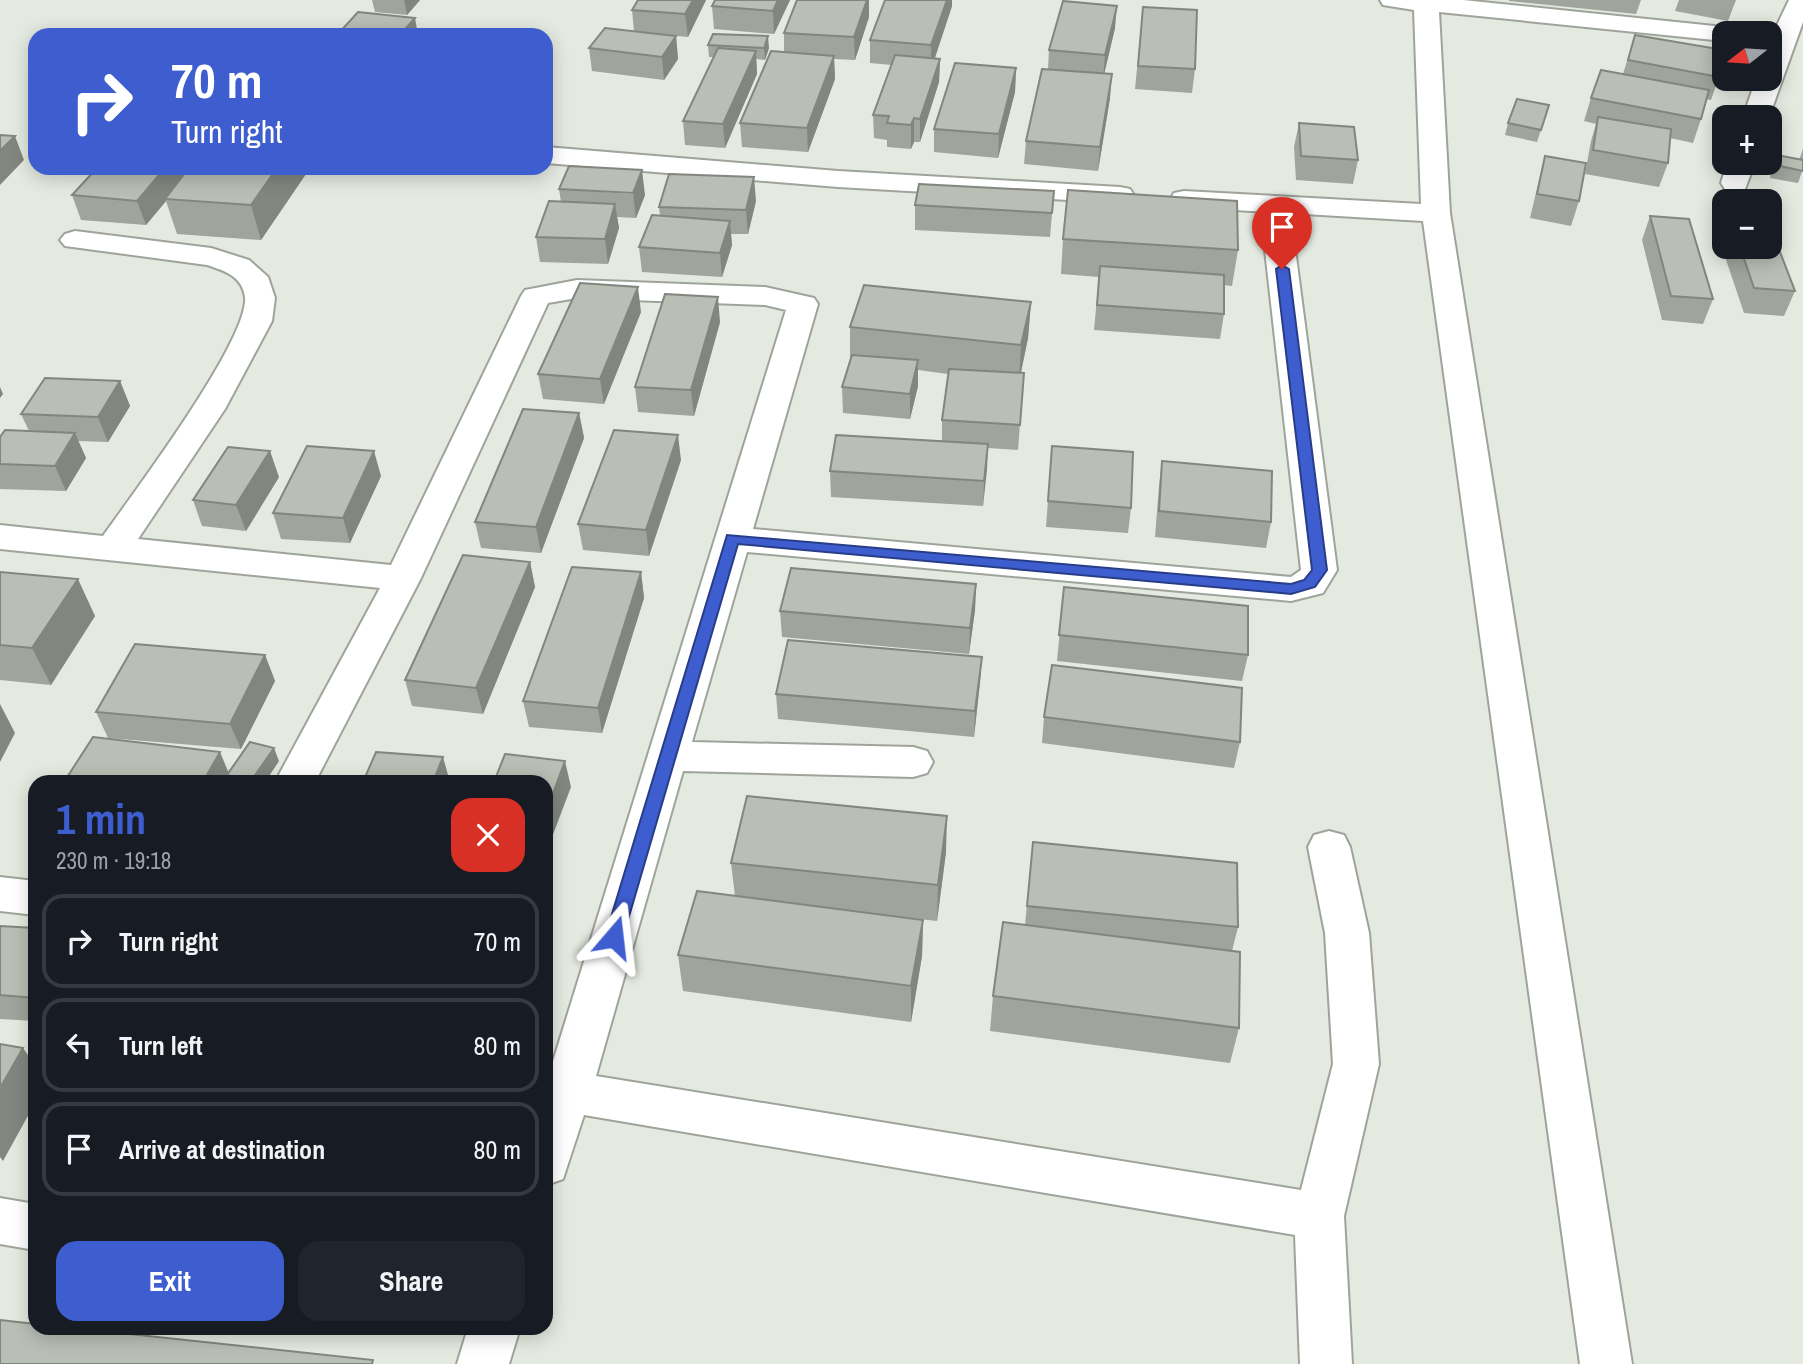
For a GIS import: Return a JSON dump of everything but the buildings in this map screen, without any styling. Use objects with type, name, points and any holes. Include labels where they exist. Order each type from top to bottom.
[{"type":"street","points":[[1760,105],[1801,0]]},
{"type":"street","points":[[1606,1364],[1436,213],[1415,1],[1712,33]]},
{"type":"street","points":[[553,156],[838,179],[1436,213]]},
{"type":"street","points":[[75,240],[211,257],[239,266],[253,277],[260,298],[257,321],[209,409],[114,547]]},
{"type":"street","points":[[733,539],[1291,589],[1310,584],[1319,570],[1279,241]]},
{"type":"street","points":[[299,775],[403,578],[536,296],[577,289],[765,296],[803,304],[553,1141]]},
{"type":"street","points":[[0,537],[403,578]]},
{"type":"street","points":[[667,756],[913,762]]},
{"type":"street","points":[[1326,1364],[1319,1216],[1356,1064],[1347,933],[1329,847]]},
{"type":"street","points":[[0,894],[28,897]]},
{"type":"street","points":[[568,1093],[1319,1216]]},
{"type":"street","points":[[0,1221],[28,1226]]},
{"type":"street","points":[[483,1364],[492,1335]]},
{"type":"route","points":[[614,937],[733,539],[1291,589],[1310,584],[1319,570],[1282,269]]}]
